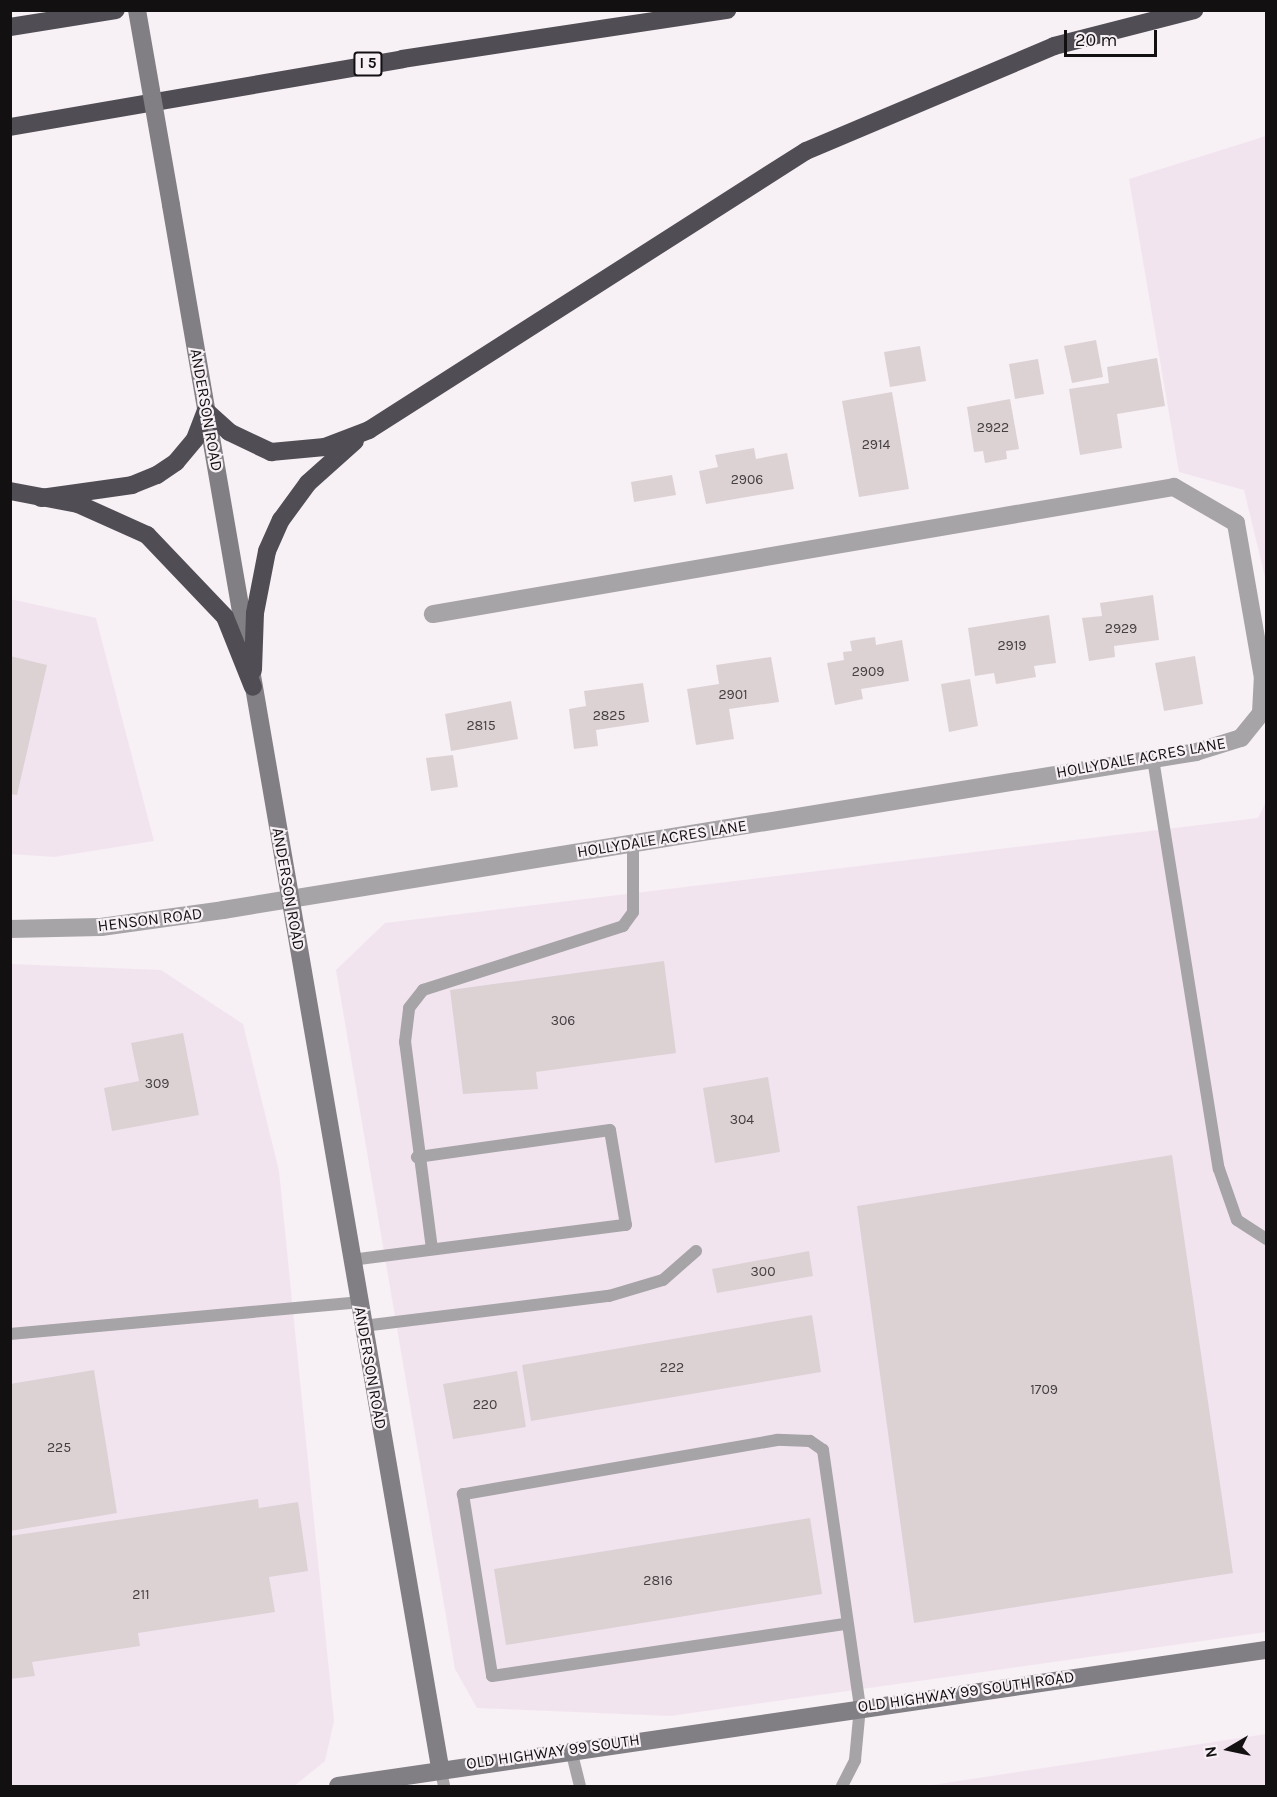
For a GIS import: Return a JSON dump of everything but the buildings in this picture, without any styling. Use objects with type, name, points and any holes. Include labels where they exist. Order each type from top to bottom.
[{"type":"highway","points":[[10,27],[116,10]]},
{"type":"highway","name":"I 5","points":[[10,126],[402,59],[727,10]]},
{"type":"highway","points":[[253,687],[255,613],[267,551],[281,520],[308,483],[369,430],[806,151],[1053,46],[1194,10]]},
{"type":"highway","points":[[41,498],[132,485],[157,475],[176,462],[195,438],[206,411],[248,444],[271,452],[325,447],[369,430]]},
{"type":"highway","points":[[10,491],[114,517],[147,535],[170,556],[225,616],[253,687]]},
{"type":"street","name":"ANDERSON ROAD","points":[[137,10],[440,1768]]},
{"type":"street","name":"HOLLYDALE ACRES LANE","points":[[290,900],[1221,747],[1241,738],[1264,713],[1263,678],[1236,523],[1174,486],[434,614]]},
{"type":"street","name":"HENSON ROAD","points":[[10,929],[101,927],[290,900]]},
{"type":"street","name":"OLD HIGHWAY 99 SOUTH ROAD","points":[[666,1736],[1266,1650]]},
{"type":"street","name":"OLD HIGHWAY 99 SOUTH","points":[[440,1768],[666,1736]]},
{"type":"street","points":[[338,1786],[440,1768]]},
{"type":"lane","points":[[1153,759],[1219,1169],[1238,1221],[1266,1239]]},
{"type":"lane","points":[[432,1249],[417,1157],[405,1042],[409,1008],[423,990],[623,926],[633,912],[633,843]]},
{"type":"lane","points":[[351,1260],[626,1224],[609,1130],[417,1157]]},
{"type":"lane","points":[[363,1326],[609,1296],[663,1280],[696,1251]]},
{"type":"lane","points":[[10,1334],[359,1302]]},
{"type":"lane","points":[[842,1786],[855,1760],[860,1707],[846,1624],[823,1450],[810,1442],[777,1440],[463,1494],[492,1676],[846,1624]]},
{"type":"lane","points":[[571,1750],[580,1786]]},
{"type":"lane","points":[[440,1768],[444,1786]]},
{"type":"shaded area","points":[[1266,136],[1266,581],[1244,490],[1179,472],[1129,179]]},
{"type":"shaded area","points":[[10,599],[96,618],[154,841],[54,857],[11,854]]},
{"type":"shaded area","points":[[1266,802],[1266,1632],[670,1716],[477,1708],[455,1669],[336,970],[385,923],[1258,818]]},
{"type":"shaded area","points":[[11,964],[161,970],[243,1024],[279,1171],[334,1721],[325,1761],[294,1786],[11,1786]]},
{"type":"shaded area","points":[[1266,1734],[1266,1786],[926,1786],[1155,1751]]}]
